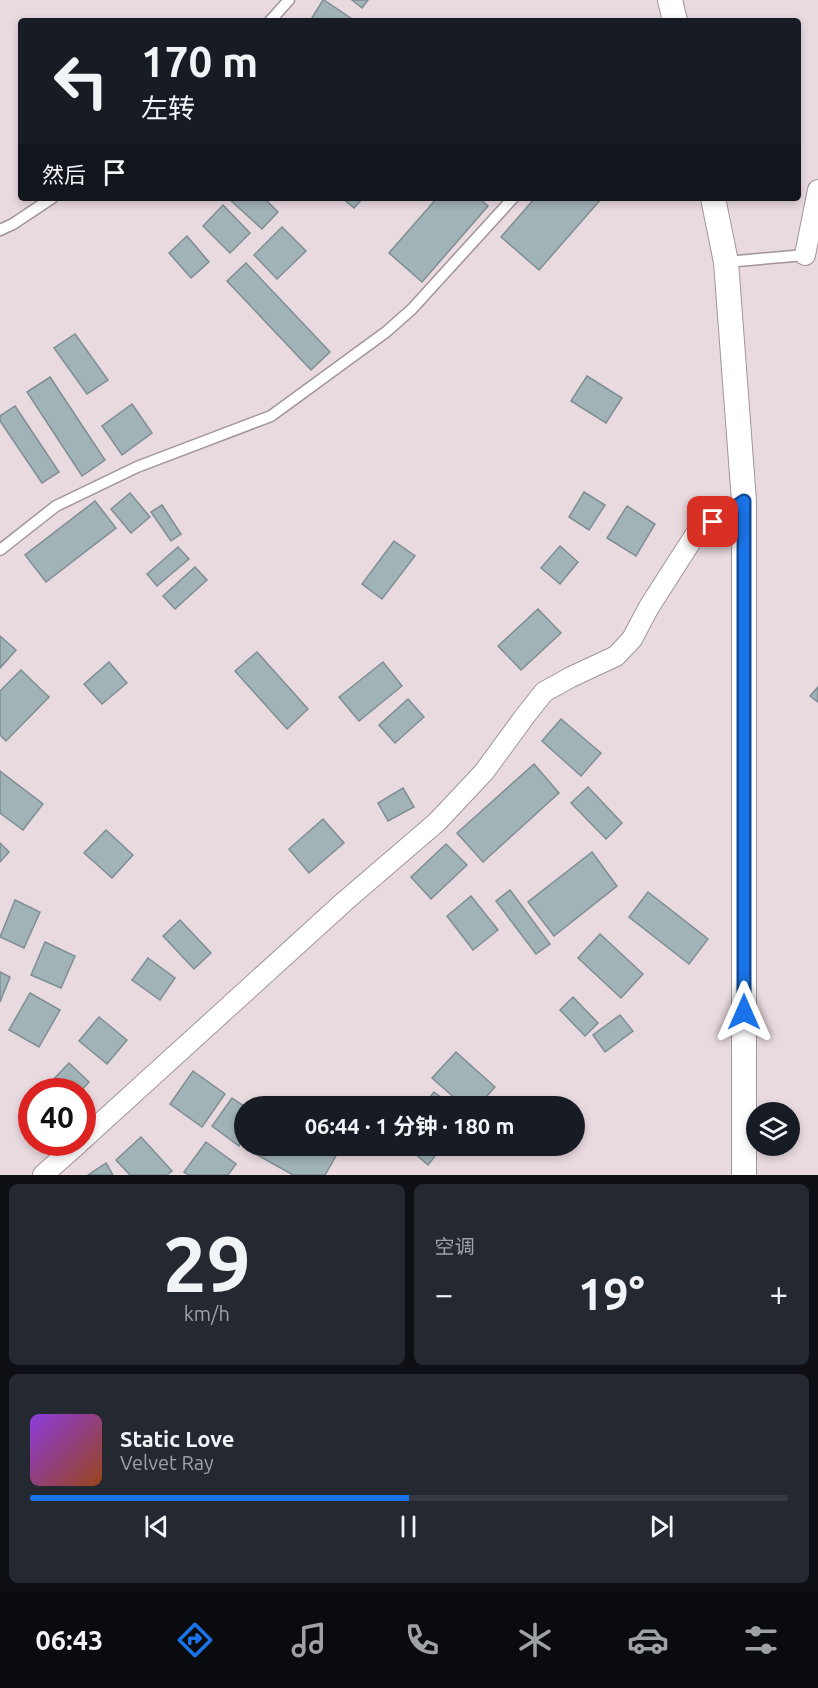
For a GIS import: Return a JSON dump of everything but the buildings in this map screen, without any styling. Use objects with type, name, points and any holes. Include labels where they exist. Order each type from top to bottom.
[{"type":"street","points":[[670,0],[674,18]]},
{"type":"street","points":[[805,255],[818,190]]},
{"type":"street","points":[[714,201],[726,261],[744,501],[744,1175]]},
{"type":"street","points":[[96,1127],[336,909],[437,822],[484,772],[544,692],[571,676],[616,656],[632,639],[697,532],[744,501]]},
{"type":"street","points":[[44,1175],[65,1156]]},
{"type":"lane","points":[[273,18],[289,0]]},
{"type":"lane","points":[[0,230],[48,201]]},
{"type":"lane","points":[[0,550],[56,506],[137,467],[271,416],[386,332],[412,309],[510,201]]},
{"type":"lane","points":[[726,261],[805,255]]},
{"type":"route","points":[[713,522],[744,501],[744,1012]]}]
